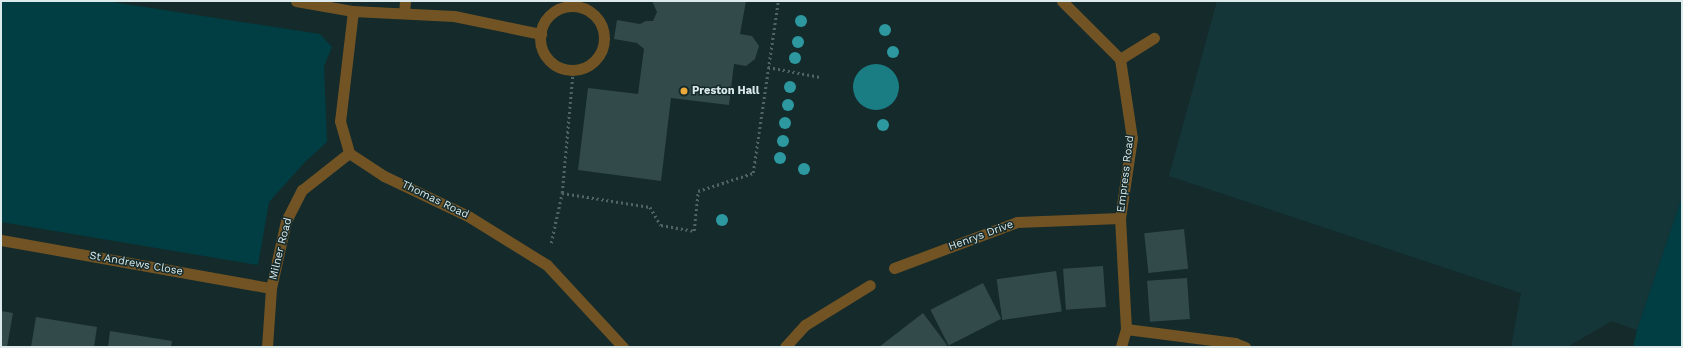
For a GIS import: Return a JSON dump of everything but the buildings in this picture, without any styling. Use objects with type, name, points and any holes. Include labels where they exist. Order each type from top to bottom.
[{"type":"street","points":[[296,1],[353,11],[454,16],[541,34]]},
{"type":"street","points":[[404,13],[405,1]]},
{"type":"street","points":[[1062,1],[1120,59],[1154,38]]},
{"type":"street","points":[[573,4],[589,11],[600,22],[604,33],[604,44],[600,54],[593,63],[584,68],[573,70],[562,68],[552,63],[545,55],[541,45],[541,34],[548,17],[555,11],[573,4]]},
{"type":"street","points":[[349,153],[340,121],[353,11]]},
{"type":"street","name":"Empress Road","points":[[1120,59],[1132,138],[1120,218],[1126,329],[1121,347]]},
{"type":"street","name":"Thomas Road","points":[[349,153],[384,176],[468,216],[547,265],[623,347]]},
{"type":"street","name":"Milner Road","points":[[267,347],[271,288],[286,221],[302,190],[349,153]]},
{"type":"street","name":"Henrys Drive","points":[[894,268],[1017,222],[1120,218]]},
{"type":"street","name":"St Andrews Close","points":[[1,240],[271,288]]},
{"type":"street","points":[[785,347],[805,325],[870,285]]},
{"type":"street","points":[[1126,329],[1236,343],[1246,347]]},
{"type":"path","points":[[562,193],[650,207],[660,225],[694,231],[698,191],[753,173],[778,1]]},
{"type":"path","points":[[768,67],[820,77]]},
{"type":"path","points":[[547,265],[562,193],[573,70]]},
{"type":"shaded area","points":[[1,1],[106,1],[320,34],[332,47],[324,66],[327,142],[305,162],[269,202],[258,265],[1,222]]},
{"type":"shaded area","points":[[1217,1],[1682,1],[1682,197],[1637,330],[1612,321],[1567,347],[1511,347],[1521,293],[1169,176]]},
{"type":"shaded area","points":[[876,64],[889,68],[895,74],[899,87],[895,100],[889,106],[876,110],[863,106],[857,100],[853,87],[857,74],[863,68]]},
{"type":"shaded area","points":[[1682,197],[1682,347],[1633,347],[1637,330]]},
{"type":"place","name":"Preston Hall","points":[[684,91]]}]
